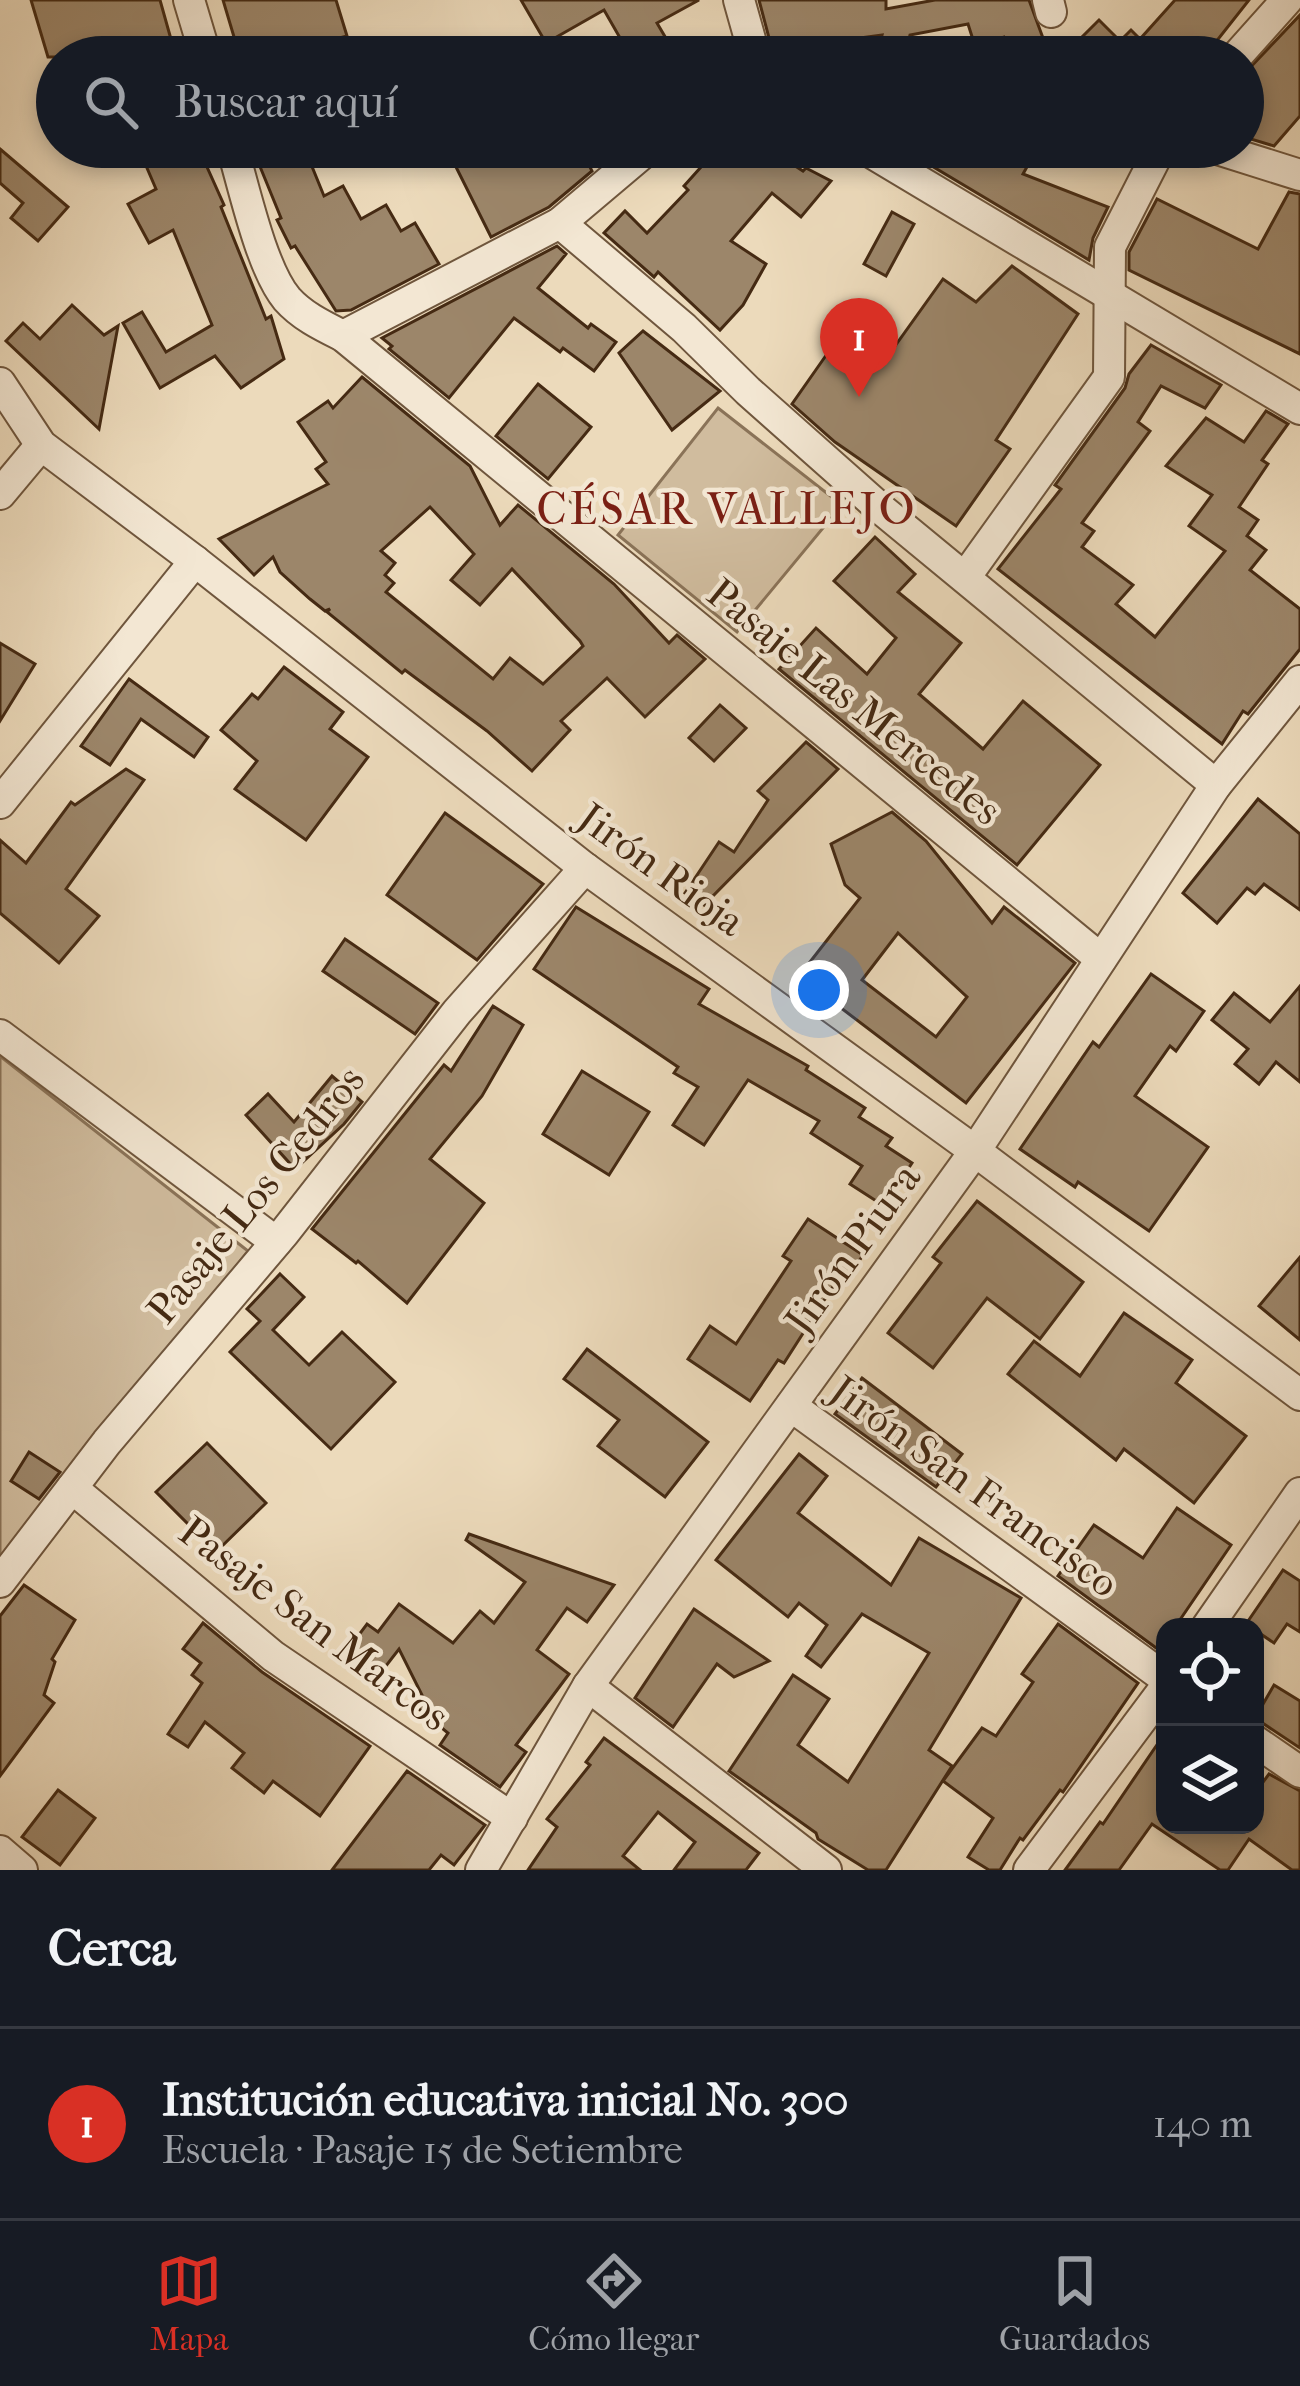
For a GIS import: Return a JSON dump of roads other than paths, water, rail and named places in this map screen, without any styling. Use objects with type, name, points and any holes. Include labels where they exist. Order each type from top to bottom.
[{"type":"street","points":[[189,0],[200,36]]},
{"type":"street","points":[[739,0],[749,36]]},
{"type":"street","points":[[1255,36],[1287,0]]},
{"type":"street","points":[[1264,164],[1300,175]]},
{"type":"street","name":"Pasaje Las Mercedes","points":[[238,168],[260,242],[285,298],[313,321],[343,336],[1101,959]]},
{"type":"street","points":[[343,336],[560,223],[625,168]]},
{"type":"street","points":[[897,168],[1300,409]]},
{"type":"street","points":[[966,576],[1109,377],[1110,247],[1150,168]]},
{"type":"street","points":[[560,223],[684,328],[748,392],[881,509],[1216,785]]},
{"type":"street","name":"Jirón Rioja","points":[[0,382],[41,446],[585,868],[1300,1395]]},
{"type":"street","points":[[0,494],[41,446]]},
{"type":"street","points":[[0,803],[195,561]]},
{"type":"street","name":"Jirón Piura","points":[[481,1870],[587,1686],[974,1151],[1216,785],[1290,714],[1300,681]]},
{"type":"street","name":"Pasaje Los Cedros","points":[[0,1582],[457,1012],[585,868]]},
{"type":"street","points":[[0,1035],[276,1242]]},
{"type":"street","name":"Jirón San Francisco","points":[[791,1406],[1156,1671]]},
{"type":"street","name":"Pasaje San Marcos","points":[[72,1488],[273,1656],[512,1818]]},
{"type":"street","points":[[1213,1618],[1300,1493]]},
{"type":"street","points":[[587,1686],[826,1870]]},
{"type":"street","points":[[1029,1870],[1156,1700]]},
{"type":"street","points":[[1264,1747],[1300,1772]]},
{"type":"street","points":[[0,1852],[22,1870]]},
{"type":"place","name":"Institución educativa inicial No. 300","points":[[859,397]]},
{"type":"district","name":"CÉSAR VALLEJO","points":[[727,509]]}]
